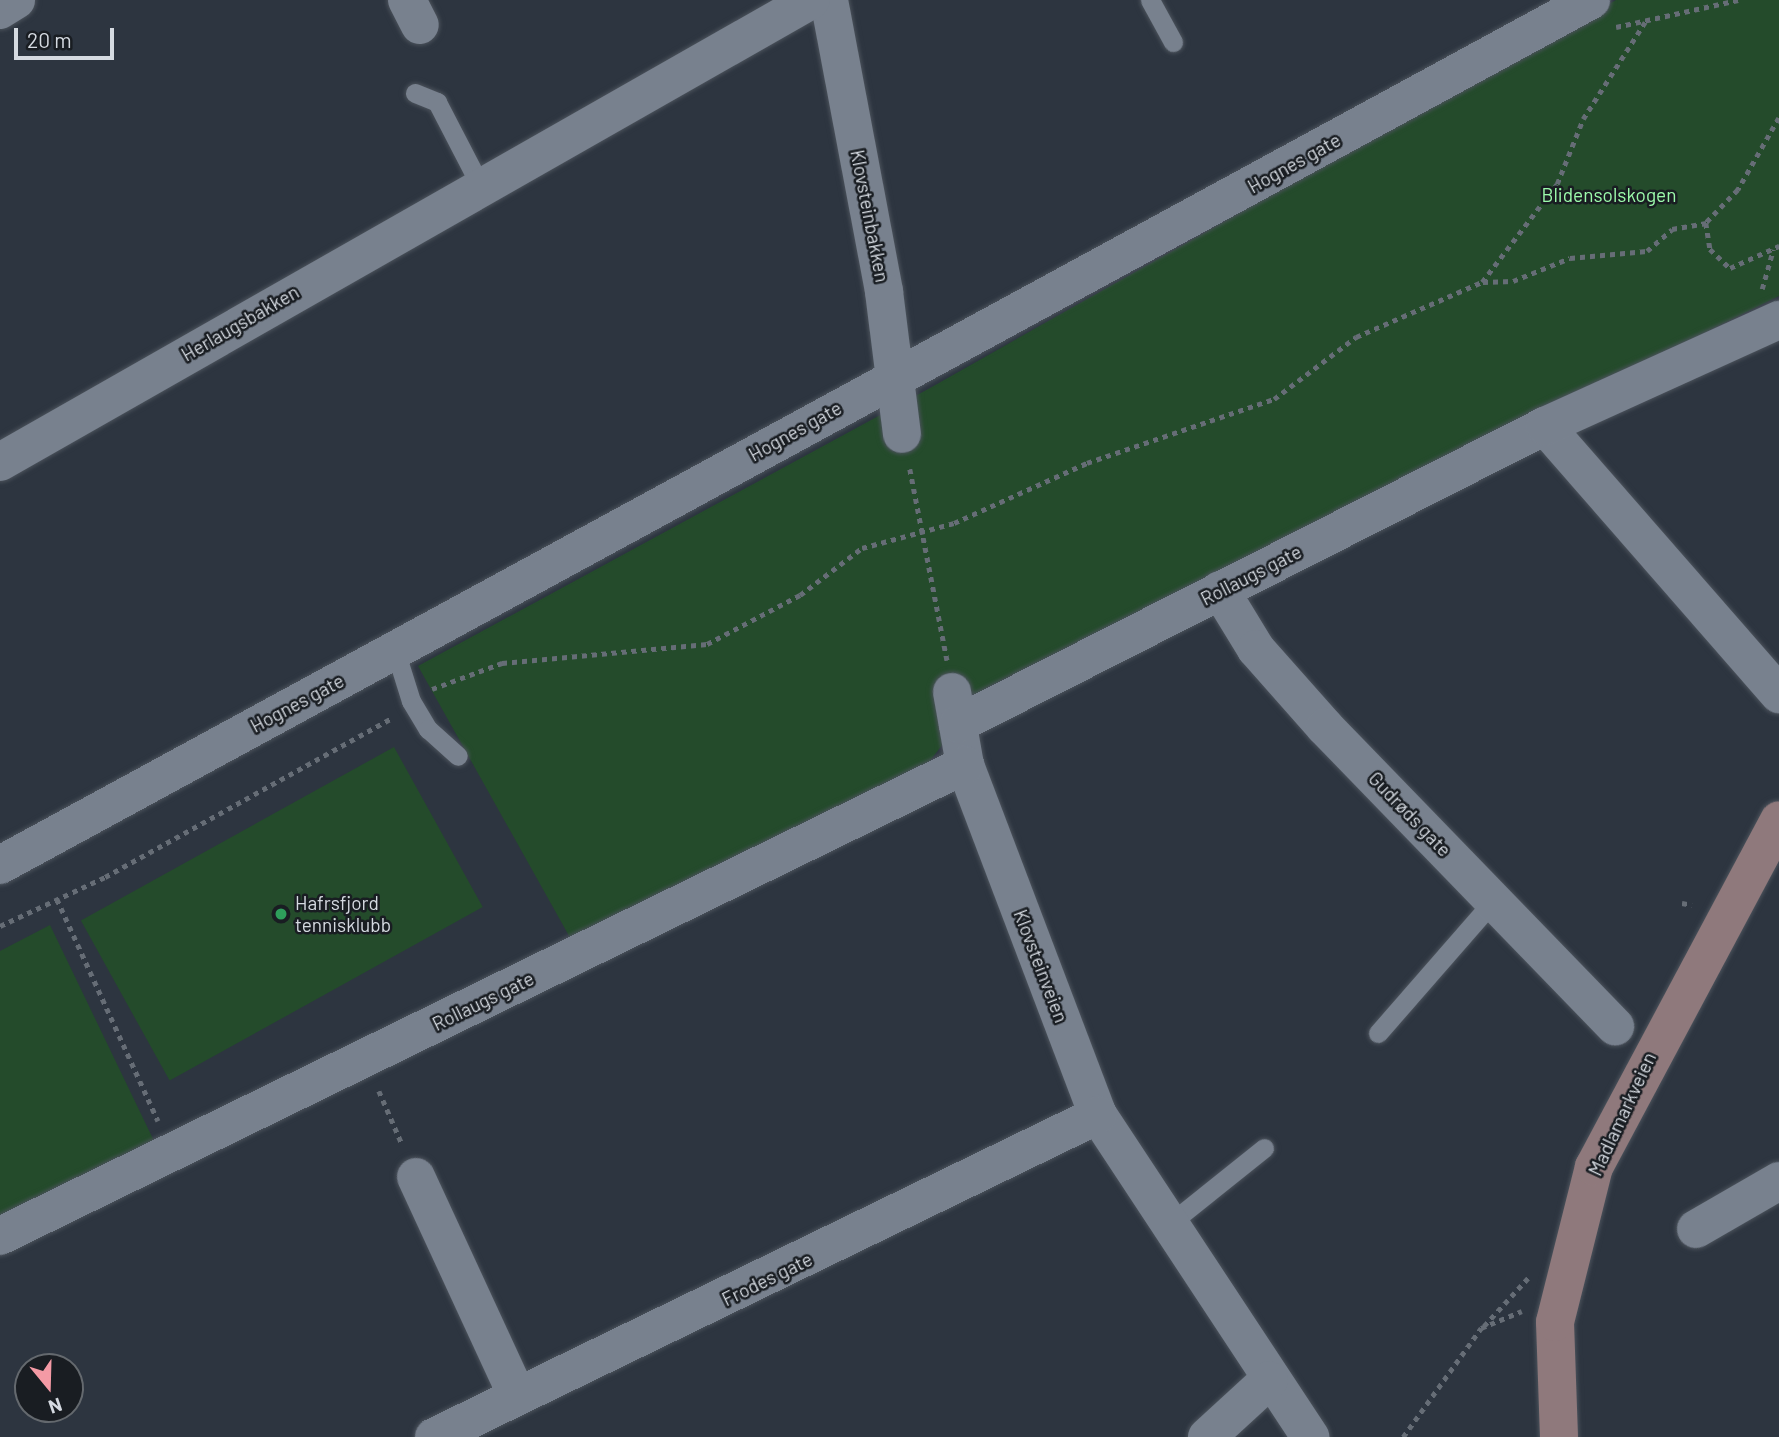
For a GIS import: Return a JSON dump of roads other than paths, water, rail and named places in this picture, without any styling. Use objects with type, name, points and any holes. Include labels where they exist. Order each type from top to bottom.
[{"type":"main road","name":"Madlamarkveien","points":[[1559,1437],[1555,1322],[1594,1167],[1779,820]]},
{"type":"street","points":[[0,10],[16,0]]},
{"type":"street","name":"Herlaugsbakken","points":[[0,462],[480,185],[811,0]]},
{"type":"street","name":"Klovsteinbakken","points":[[829,0],[884,292],[902,434]]},
{"type":"street","name":"Hognes gate","points":[[0,865],[894,377],[1598,14]]},
{"type":"street","name":"Rollaugs gate","points":[[955,708],[1220,590],[1545,426],[1779,320]]},
{"type":"street","points":[[1545,426],[1779,694]]},
{"type":"street","name":"Gudrøds gate","points":[[1220,590],[1256,649],[1493,901],[1615,1026]]},
{"type":"street","name":"Klovsteinveien","points":[[955,708],[965,765],[1098,1115],[1269,1380],[1311,1437]]},
{"type":"street","name":"Rollaugs gate","points":[[0,1236],[965,765]]},
{"type":"street","name":"Frodes gate","points":[[434,1437],[1098,1115]]},
{"type":"street","points":[[416,1177],[517,1396]]},
{"type":"street","points":[[1696,1229],[1779,1181]]},
{"type":"street","points":[[1208,1437],[1269,1380]]},
{"type":"lane","points":[[1150,0],[1173,42]]},
{"type":"lane","points":[[415,93],[437,102],[480,185]]},
{"type":"lane","points":[[395,650],[411,701],[428,729],[458,756]]},
{"type":"lane","points":[[1378,1033],[1493,901]]},
{"type":"lane","points":[[1168,1225],[1264,1149]]},
{"type":"place","name":"Hafrsfjord tennisklubb","points":[[281,914]]},
{"type":"park label","name":"Blidensolskogen","points":[[1609,195]]}]
